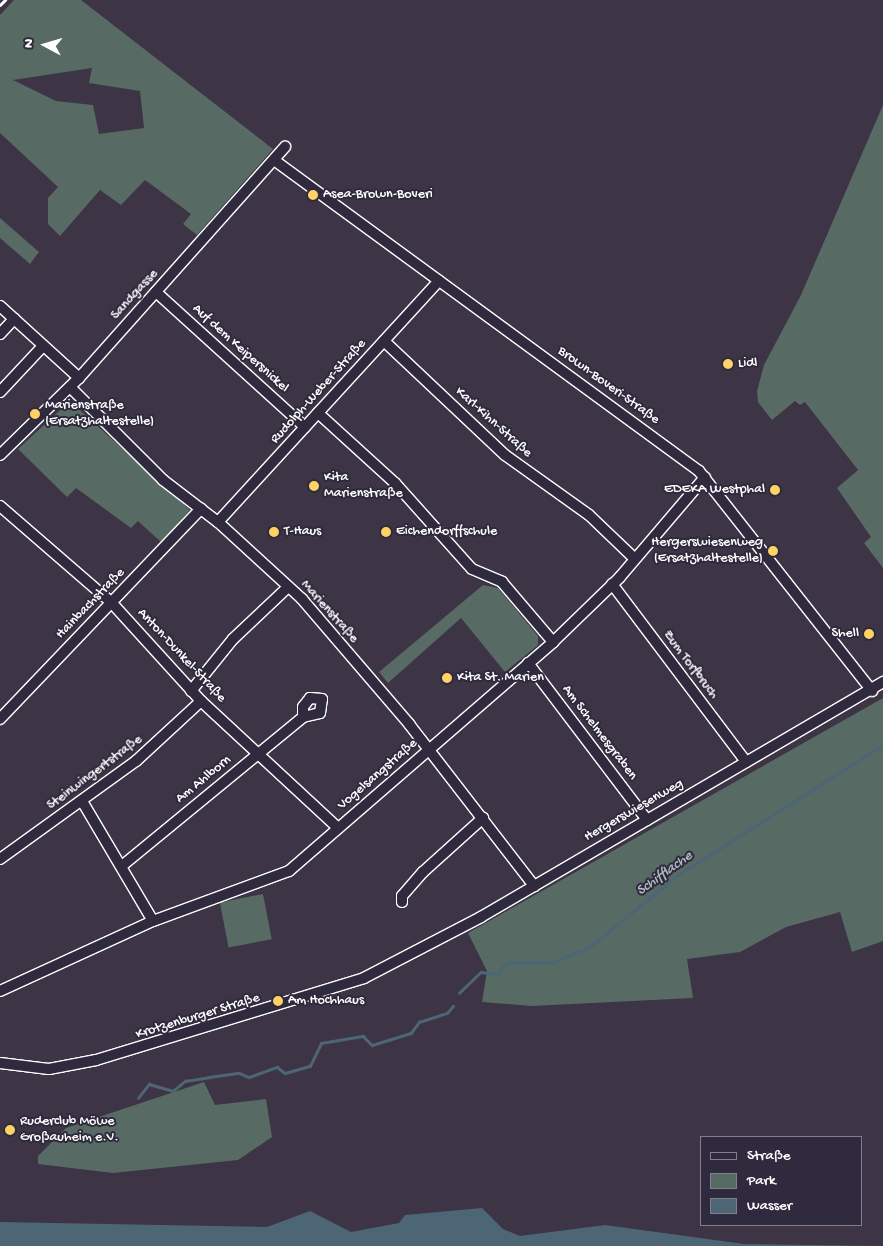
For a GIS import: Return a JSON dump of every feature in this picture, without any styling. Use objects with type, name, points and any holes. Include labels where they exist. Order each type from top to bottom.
[{"type":"street","name":"Sandgasse","points":[[0,455],[79,378],[285,147]]},
{"type":"street","name":"Brown-Boveri-Straße","points":[[274,160],[705,477],[872,691]]},
{"type":"street","name":"Rudolph-Weber-Straße","points":[[218,522],[439,281]]},
{"type":"street","name":"Auf dem Keipersnickel","points":[[156,292],[305,427]]},
{"type":"street","points":[[0,306],[79,378]]},
{"type":"street","points":[[0,334],[14,319]]},
{"type":"street","name":"Karl-Kihn-Straße","points":[[384,341],[505,455],[589,516],[634,558]]},
{"type":"street","points":[[0,392],[43,346]]},
{"type":"street","name":"Marienstraße","points":[[70,387],[163,480],[218,522],[288,587],[429,749],[484,818],[534,886]]},
{"type":"street","points":[[318,413],[388,477],[472,570],[502,582],[553,642]]},
{"type":"street","name":"Vogelsangstraße","points":[[0,991],[153,921],[277,878],[338,828],[553,642],[612,584],[705,477]]},
{"type":"street","name":"Anton-Dunkel-Straße","points":[[0,506],[111,602],[200,701],[260,752],[338,828]]},
{"type":"street","name":"Hainbachstraße","points":[[0,718],[201,508]]},
{"type":"street","name":"Zum Torfbruch","points":[[612,584],[746,762]]},
{"type":"street","points":[[190,691],[233,640],[288,587]]},
{"type":"street","name":"Am Schelmesgraben","points":[[528,664],[647,820]]},
{"type":"street","name":"Hergerswiesenweg","points":[[398,961],[534,886],[872,691],[883,682]]},
{"type":"street","name":"Steinwingertstraße","points":[[0,859],[136,761],[200,701]]},
{"type":"street","name":"Am Ahlborn","points":[[123,865],[303,717]]},
{"type":"street","points":[[82,801],[123,865],[153,921]]},
{"type":"street","points":[[402,902],[402,896],[423,872],[484,818]]},
{"type":"street","name":"Krotzenburger Straße","points":[[0,1063],[48,1069],[130,1052],[352,983],[398,961]]},
{"type":"green space","points":[[14,0],[81,0],[273,149],[197,235],[183,224],[191,214],[145,180],[121,205],[100,190],[60,236],[48,224],[48,198],[58,187],[0,133],[0,15]],"holes":[[[92,68],[89,83],[140,91],[144,128],[99,134],[93,105],[56,101],[13,80]]]},
{"type":"green space","points":[[883,105],[883,568],[864,543],[871,537],[837,488],[858,470],[805,402],[800,405],[795,401],[772,420],[758,402],[757,391],[764,365],[801,295]]},
{"type":"green space","points":[[0,218],[39,252],[30,264],[0,238]]},
{"type":"green space","points":[[70,401],[190,510],[162,543],[138,521],[131,528],[76,488],[67,497],[18,449]]},
{"type":"green space","points":[[483,585],[498,588],[538,636],[538,645],[505,672],[461,618],[388,683],[379,672]]},
{"type":"green space","points":[[883,698],[883,941],[852,952],[840,912],[786,927],[740,952],[687,959],[693,998],[532,1006],[482,1002],[487,971],[468,933]]},
{"type":"green space","points":[[263,894],[272,939],[229,948],[220,902]]},
{"type":"green space","points":[[204,1082],[215,1105],[266,1099],[272,1137],[238,1160],[113,1173],[38,1164],[38,1156],[66,1128]]},
{"type":"water","points":[[482,1208],[503,1229],[520,1236],[605,1225],[744,1244],[883,1246],[0,1246],[0,1222],[267,1227],[310,1211],[351,1232],[399,1223],[405,1215]]},
{"type":"waterway","name":"Schifflache","points":[[459,993],[481,972],[497,974],[506,963],[554,962],[590,947],[678,875],[883,745]]},
{"type":"waterway","name":"Schifflache","points":[[138,1098],[149,1084],[173,1091],[185,1081],[239,1073],[249,1077],[277,1067],[285,1073],[310,1066],[321,1043],[363,1036],[372,1045],[411,1033],[419,1022],[447,1013],[453,1006]]},
{"type":"railway","points":[[0,5],[5,0]]},
{"type":"place","name":"Asea-Brown-Boveri","points":[[313,195]]},
{"type":"place","name":"Lidl","points":[[728,364]]},
{"type":"place","name":"Marienstraße (Ersatzhaltestelle)","points":[[35,414]]},
{"type":"place","name":"Kita Marienstraße","points":[[314,486]]},
{"type":"place","name":"EDEKA Westphal","points":[[775,490]]},
{"type":"place","name":"T-Haus","points":[[274,532]]},
{"type":"place","name":"Eichendorffschule","points":[[386,532]]},
{"type":"place","name":"Hergerswiesenweg (Ersatzhaltestelle)","points":[[773,551]]},
{"type":"place","name":"Shell","points":[[869,634]]},
{"type":"place","name":"Kita St. Marien","points":[[447,678]]},
{"type":"place","name":"Am Hochhaus","points":[[278,1001]]},
{"type":"place","name":"Ruderclub Möwe Großauheim e.V.","points":[[10,1130]]}]
